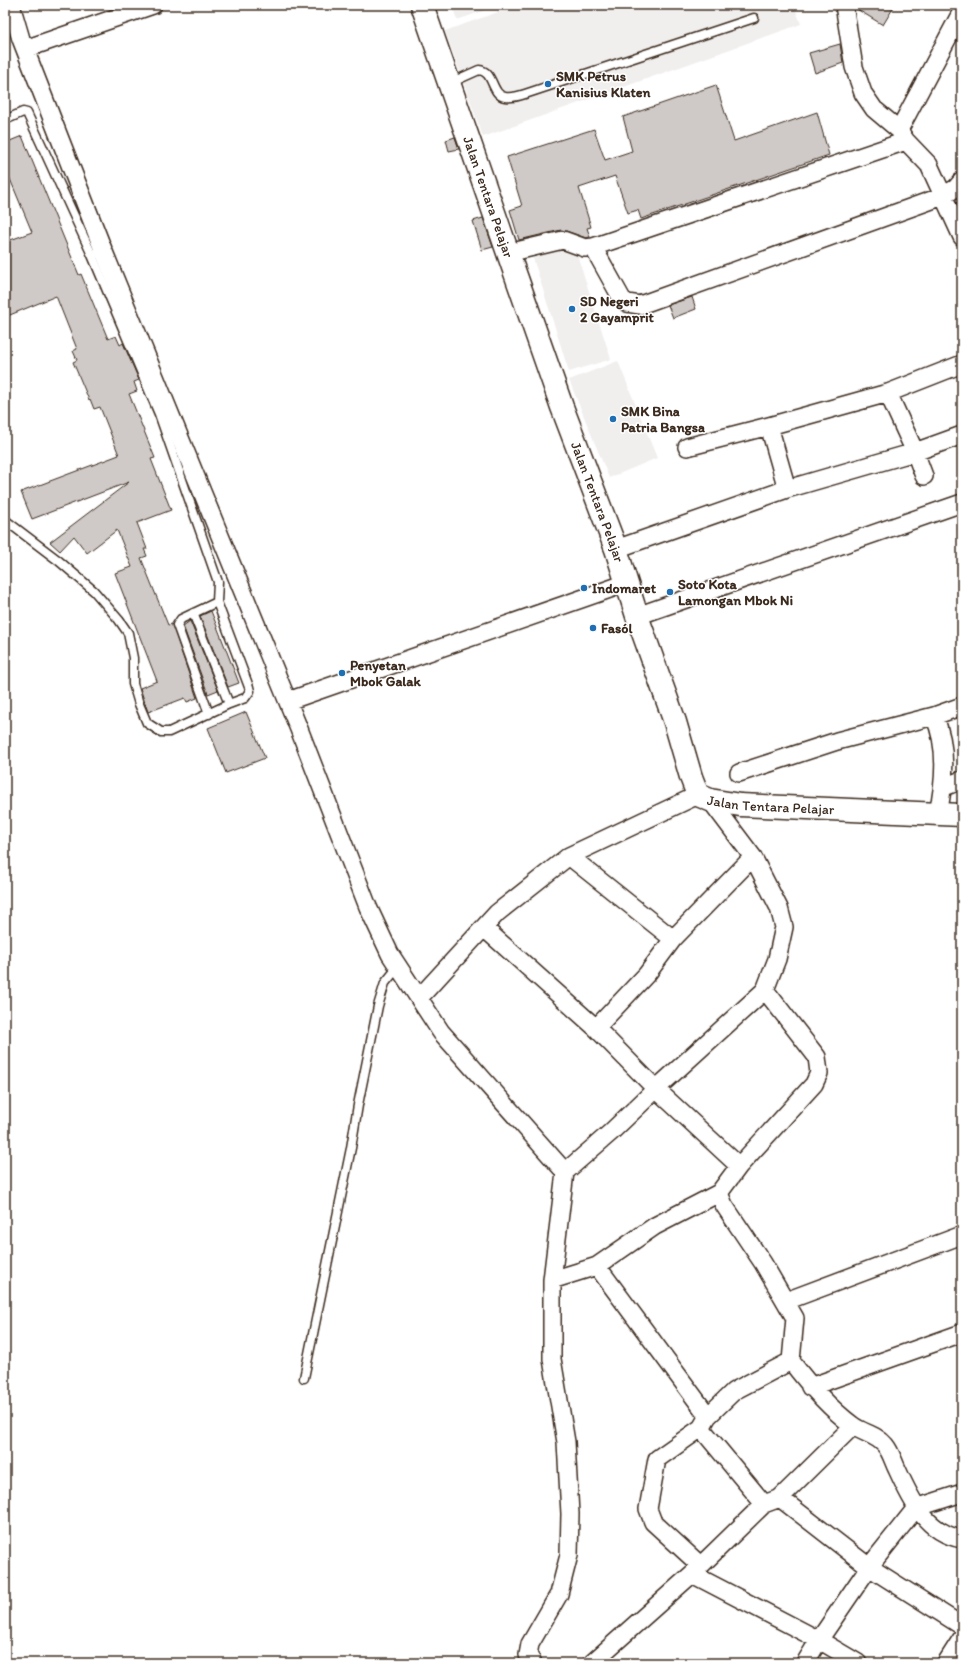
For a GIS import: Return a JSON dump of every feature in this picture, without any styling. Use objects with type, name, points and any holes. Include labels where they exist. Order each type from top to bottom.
[{"type":"main road","name":"Jalan Tentara Pelajar","points":[[422,5],[562,406],[616,549],[637,616],[675,722],[694,787],[704,797],[740,805],[962,815]]},
{"type":"street","points":[[11,5],[25,49],[98,253],[288,700],[368,907],[390,954],[441,1032],[565,1172]]},
{"type":"street","points":[[25,49],[153,5]]},
{"type":"street","points":[[844,5],[854,67],[863,93],[874,109],[903,136],[929,165],[962,237]]},
{"type":"street","points":[[508,253],[562,240],[586,248],[593,247],[903,136],[962,11]]},
{"type":"street","points":[[593,247],[622,299],[627,303],[640,305],[942,196],[956,188],[962,181]]},
{"type":"street","points":[[687,447],[888,393],[962,364]]},
{"type":"street","points":[[888,393],[916,452],[924,476]]},
{"type":"street","points":[[769,426],[787,489]]},
{"type":"street","points":[[616,549],[787,489],[916,452],[962,435]]},
{"type":"street","points":[[637,616],[962,502]]},
{"type":"street","points":[[288,700],[627,582]]},
{"type":"street","points":[[739,774],[837,741],[934,716],[962,706]]},
{"type":"street","points":[[934,716],[943,738],[944,786],[938,813]]},
{"type":"street","points":[[944,786],[962,780]]},
{"type":"street","points":[[419,998],[497,913],[569,856],[704,797],[752,857],[779,908],[784,928],[777,959],[764,990],[610,1133],[565,1172],[552,1280],[552,1359],[566,1442],[570,1514],[569,1555],[559,1594],[530,1644],[528,1655],[533,1663]]},
{"type":"street","points":[[569,856],[673,939]]},
{"type":"street","points":[[596,1028],[648,974],[673,939],[752,857]]},
{"type":"street","points":[[484,928],[596,1028],[656,1089],[739,1166]]},
{"type":"street","points":[[552,1280],[597,1266],[655,1226],[718,1193],[739,1166],[814,1084],[819,1073],[817,1057],[764,990]]},
{"type":"street","points":[[718,1193],[724,1205],[763,1263],[795,1318],[791,1361],[810,1387],[853,1426],[876,1436],[885,1445],[916,1508],[928,1523],[948,1536],[962,1539]]},
{"type":"street","points":[[786,1301],[962,1235]]},
{"type":"street","points":[[597,1266],[705,1422],[772,1501],[869,1568],[962,1626]]},
{"type":"street","points":[[810,1387],[962,1333]]},
{"type":"street","points":[[791,1361],[734,1391],[705,1422],[657,1459],[648,1509],[653,1522],[696,1570],[858,1663]]},
{"type":"street","points":[[592,1663],[853,1426]]},
{"type":"street","points":[[805,1663],[819,1640],[869,1568],[916,1508],[962,1493]]},
{"type":"street","points":[[946,1663],[962,1638]]},
{"type":"lane","points":[[449,84],[479,70],[486,72],[497,93],[501,96],[518,96],[754,18]]},
{"type":"lane","points":[[5,120],[23,112],[27,113],[98,253],[218,582],[217,602],[250,692],[245,698],[169,732],[161,732],[148,723],[139,704],[133,684],[133,658],[128,634],[119,620],[94,591],[59,561],[5,520]]},
{"type":"lane","points":[[209,714],[177,625],[181,619],[217,602]]},
{"type":"lane","points":[[193,613],[230,704]]},
{"type":"lane","points":[[304,1378],[351,1148],[378,1006],[385,983],[398,967]]},
{"type":"shaded area","points":[[452,5],[500,5],[457,20]]},
{"type":"shaded area","name":"SMK Petrus Kanisius Klaten","points":[[518,5],[794,5],[801,24],[483,137],[445,31]]},
{"type":"shaded area","name":"SD Negeri 2 Gayamprit","points":[[574,245],[611,359],[569,372],[533,258]]},
{"type":"shaded area","name":"SMK Bina Patria Bangsa","points":[[618,361],[657,458],[609,478],[569,380]]},
{"type":"building","points":[[854,5],[895,5],[883,25],[855,8]]},
{"type":"building","points":[[840,44],[843,63],[815,73],[809,53]]},
{"type":"building","points":[[716,85],[734,141],[817,112],[829,155],[641,219],[638,210],[628,213],[615,176],[579,188],[591,227],[587,228],[590,237],[586,238],[561,230],[519,240],[510,210],[522,206],[507,157],[594,129],[605,160],[632,151],[623,117]]},
{"type":"building","points":[[22,136],[79,275],[81,274],[108,339],[116,336],[120,345],[123,343],[139,380],[134,382],[137,391],[129,394],[155,458],[151,459],[171,510],[137,523],[147,549],[144,549],[147,556],[141,558],[168,625],[172,624],[197,698],[187,702],[185,698],[148,712],[140,688],[157,681],[115,573],[132,567],[117,530],[87,553],[74,536],[60,551],[50,542],[129,482],[32,519],[21,492],[119,455],[100,407],[94,409],[73,362],[77,360],[73,351],[77,349],[56,296],[5,317],[5,242],[32,232],[5,167],[5,143]]},
{"type":"building","points":[[455,137],[459,149],[449,151],[446,140]]},
{"type":"building","points":[[483,218],[493,247],[482,250],[473,221]]},
{"type":"building","points":[[692,297],[696,309],[673,318],[668,305]]},
{"type":"building","points":[[211,611],[239,683],[228,687],[200,616]]},
{"type":"building","points":[[190,621],[218,690],[208,694],[183,626]]},
{"type":"building","points":[[246,712],[265,758],[226,773],[208,728]]},
{"type":"place","name":"SMK Petrus Kanisius Klaten","points":[[548,84]]},
{"type":"place","name":"SD Negeri 2 Gayamprit","points":[[572,309]]},
{"type":"place","name":"SMK Bina Patria Bangsa","points":[[613,419]]},
{"type":"place","name":"Indomaret","points":[[584,588]]},
{"type":"place","name":"Soto Kota Lamongan Mbok Ni","points":[[670,592]]},
{"type":"place","name":"Fasól","points":[[593,628]]},
{"type":"place","name":"Penyetan Mbok Galak","points":[[342,673]]}]
